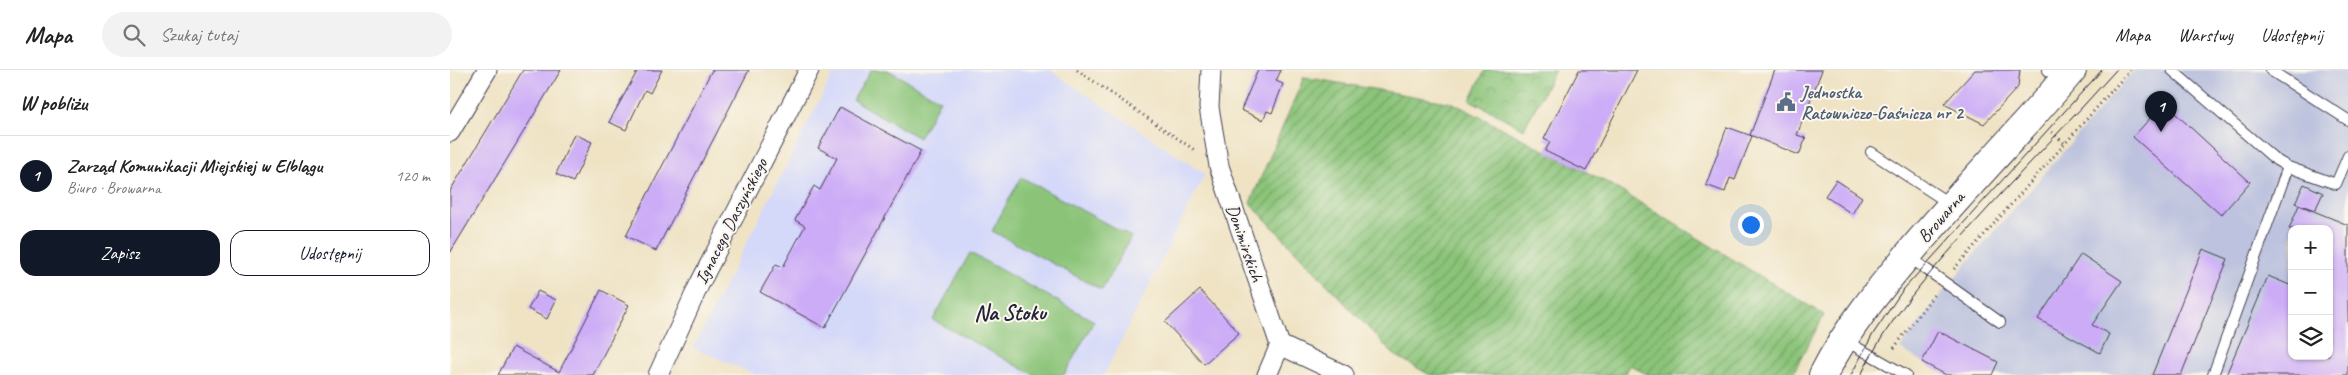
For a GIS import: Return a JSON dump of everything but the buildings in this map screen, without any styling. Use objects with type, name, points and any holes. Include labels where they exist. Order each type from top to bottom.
[{"type":"main road","name":"Browarna","points":[[1823,375],[1843,339],[1871,300],[2061,74]]},
{"type":"street","points":[[450,132],[487,70]]},
{"type":"street","name":"Ignacego Daszyńskiego","points":[[658,375],[699,285],[809,70]]},
{"type":"street","name":"Donimirskich","points":[[1210,70],[1209,107],[1219,166],[1280,345]]},
{"type":"street","points":[[1267,375],[1280,345],[1344,375]]},
{"type":"lane","points":[[2172,70],[2276,160],[2288,167],[2336,184],[2348,156]]},
{"type":"lane","points":[[2270,70],[2348,120]]},
{"type":"lane","points":[[1870,152],[1951,204]]},
{"type":"lane","points":[[2213,375],[2288,167]]},
{"type":"lane","points":[[1908,255],[2000,322]]},
{"type":"lane","points":[[1843,339],[1906,375]]},
{"type":"path","points":[[1077,70],[1219,166]]},
{"type":"path","points":[[1884,363],[1944,282],[2130,70]]},
{"type":"shaded area","points":[[835,70],[1050,70],[1205,174],[1104,375],[756,375],[693,348]]},
{"type":"shaded area","points":[[2134,70],[2348,70],[2348,375],[1946,375],[1900,349],[1948,285]]},
{"type":"green space","points":[[871,70],[888,70],[940,100],[919,138],[853,100]]},
{"type":"green space","points":[[1485,70],[1555,70],[1524,129],[1470,100]]},
{"type":"green space","points":[[1304,77],[1453,103],[1606,182],[1824,315],[1792,375],[1648,375],[1630,365],[1625,375],[1430,375],[1393,354],[1250,203]]},
{"type":"green space","points":[[1021,177],[1131,237],[1102,290],[992,231]]},
{"type":"green space","points":[[970,253],[1094,321],[1064,375],[1034,375],[933,320]]},
{"type":"tram line","points":[[1851,375],[1873,334],[1902,291],[2102,70]]},
{"type":"tram line","points":[[1861,375],[1896,316],[1924,281],[1987,209],[2116,70]]},
{"type":"place","name":"Jednostka Ratowniczo-Gaśnicza nr 2","points":[[1786,102]]},
{"type":"place","name":"Zarząd Komunikacji Miejskiej w Elblągu","points":[[2161,132]]},
{"type":"district","name":"Na Stoku","points":[[1010,313]]}]
